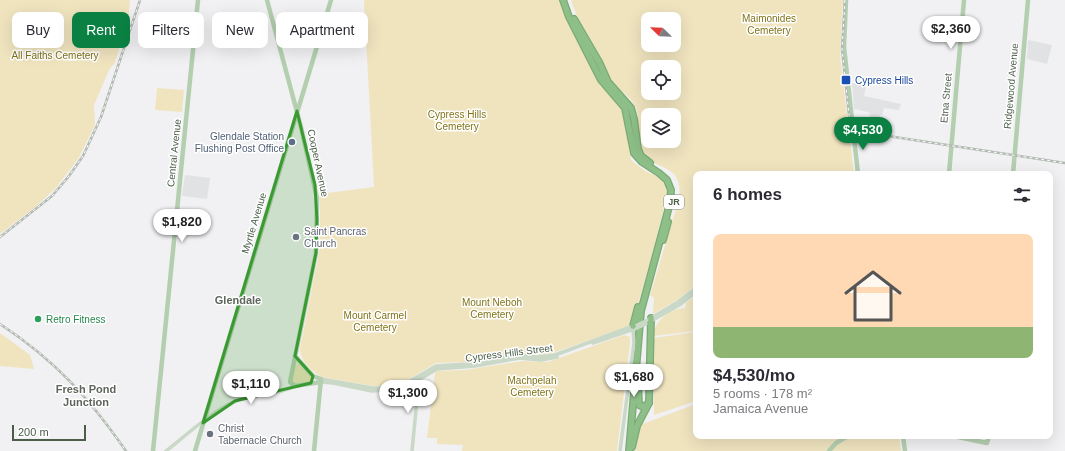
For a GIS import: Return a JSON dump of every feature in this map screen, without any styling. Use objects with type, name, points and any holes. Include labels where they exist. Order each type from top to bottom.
[{"type":"highway","name":"JR","points":[[563,0],[568,14],[600,72],[609,84],[626,101],[632,111],[640,154],[646,161],[667,175],[673,183],[675,194],[644,309],[638,383],[630,451]]},
{"type":"highway","name":"JR","points":[[567,0],[571,13],[605,85],[625,108],[629,118],[631,145],[636,156],[646,166],[662,174],[669,184],[671,197],[640,314],[630,451]]},
{"type":"highway","points":[[635,327],[662,232]]},
{"type":"highway","points":[[630,451],[637,426],[649,403],[649,321]]},
{"type":"highway","points":[[638,383],[639,405],[644,407],[649,403]]},
{"type":"main road","name":"Central Avenue","points":[[153,451],[198,0]]},
{"type":"main road","name":"Cooper Avenue","points":[[267,0],[316,193],[316,253],[290,382],[295,386]]},
{"type":"main road","name":"Myrtle Avenue","points":[[194,451],[330,0]]},
{"type":"main road","points":[[846,0],[844,47],[858,171]]},
{"type":"main road","name":"Etna Street","points":[[949,171],[964,0]]},
{"type":"main road","name":"Ridgewood Avenue","points":[[1013,171],[1028,0]]},
{"type":"main road","points":[[295,356],[313,376],[321,381],[314,451]]},
{"type":"main road","points":[[311,383],[313,376]]},
{"type":"main road","name":"Cypress Hills Street","points":[[295,386],[321,381]]},
{"type":"main road","points":[[829,451],[836,443],[843,439]]},
{"type":"main road","points":[[903,439],[905,451]]},
{"type":"main road","points":[[968,439],[987,443],[988,439]]},
{"type":"street","name":"Cypress Hills Street","points":[[649,321],[693,290]]},
{"type":"street","name":"Cypress Hills Street","points":[[321,381],[372,391],[398,389],[437,368],[476,366],[519,358],[541,360],[649,321],[681,304],[693,294]]},
{"type":"street","points":[[620,451],[635,327]]},
{"type":"street","name":"Cypress Hills Street","points":[[321,381],[372,388],[388,388],[405,384],[442,364],[466,364],[519,356],[555,356]]},
{"type":"street","points":[[412,451],[419,379]]},
{"type":"street","name":"Cypress Hills Street","points":[[166,451],[235,401],[284,391],[295,386]]},
{"type":"highlighted area","points":[[297,111],[315,185],[317,220],[316,253],[295,356],[313,376],[311,383],[235,401],[203,423]]},
{"type":"shaded area","points":[[1028,40],[1052,45],[1047,64],[1027,59]]},
{"type":"shaded area","points":[[852,83],[866,86],[864,96],[901,104],[899,110],[884,108],[882,115],[880,115],[878,129],[872,128],[872,125],[868,124],[870,114],[868,112],[854,109]]},
{"type":"shaded area","points":[[185,175],[210,178],[207,199],[182,196]]},
{"type":"green space","name":"All Faiths Cemetery","points":[[0,0],[130,0],[129,12],[72,12],[72,48],[120,48],[114,64],[109,70],[94,105],[95,125],[78,159],[55,189],[34,208],[0,234]]},
{"type":"green space","points":[[364,0],[560,0],[567,22],[601,87],[616,98],[622,106],[627,121],[631,160],[647,172],[660,178],[667,187],[668,191],[632,325],[547,355],[513,354],[470,362],[436,363],[411,378],[392,385],[372,386],[322,377],[307,365],[302,357],[300,349],[320,248],[320,194],[374,187],[367,48],[368,48],[368,12],[365,12]]},
{"type":"green space","name":"Maimonides Cemetery","points":[[571,0],[843,0],[840,56],[854,171],[693,171],[693,287],[677,300],[653,314],[654,297],[650,296],[678,202],[680,189],[678,180],[674,174],[648,159],[643,153],[641,148],[639,143],[636,108],[630,99],[613,83],[608,76],[599,54],[580,21]]},
{"type":"green space","points":[[157,88],[184,90],[182,112],[155,110]]},
{"type":"green space","points":[[693,297],[693,331],[653,336],[656,326],[664,317],[674,310],[685,308],[686,303]]},
{"type":"green space","points":[[693,332],[693,402],[654,415],[654,338]]},
{"type":"green space","points":[[0,333],[30,355],[34,369],[0,366]]},
{"type":"green space","name":"Machpelah Cemetery","points":[[624,335],[630,337],[630,343],[617,451],[462,451],[463,445],[437,444],[437,438],[427,438],[435,373],[437,371],[465,370],[523,361],[548,362]]},
{"type":"green space","points":[[298,363],[312,378],[311,381],[295,385],[292,383],[294,365]]},
{"type":"green space","points":[[693,405],[693,439],[899,439],[901,451],[635,451],[640,425]]},
{"type":"railway","points":[[0,237],[52,196],[83,156],[101,117],[140,0]]},
{"type":"railway","points":[[845,0],[842,49],[849,115],[856,127],[868,133],[1065,163]]},
{"type":"railway","points":[[0,324],[38,352],[70,381],[98,414],[126,451]]},
{"type":"place","name":"Cypress Hills","points":[[846,80]]},
{"type":"place","name":"Glendale Station Flushing Post Office","points":[[292,142]]},
{"type":"place","name":"Saint Pancras Church","points":[[296,237]]},
{"type":"place","name":"Retro Fitness","points":[[38,319]]},
{"type":"place","name":"Christ Tabernacle Church","points":[[210,434]]},
{"type":"district","name":"Glendale","points":[[238,300]]},
{"type":"district","name":"Fresh Pond Junction","points":[[86,395]]},
{"type":"park label","name":"Cypress Hills Cemetery","points":[[457,120]]},
{"type":"park label","name":"Mount Neboh Cemetery","points":[[492,308]]},
{"type":"park label","name":"Mount Carmel Cemetery","points":[[375,320]]}]
